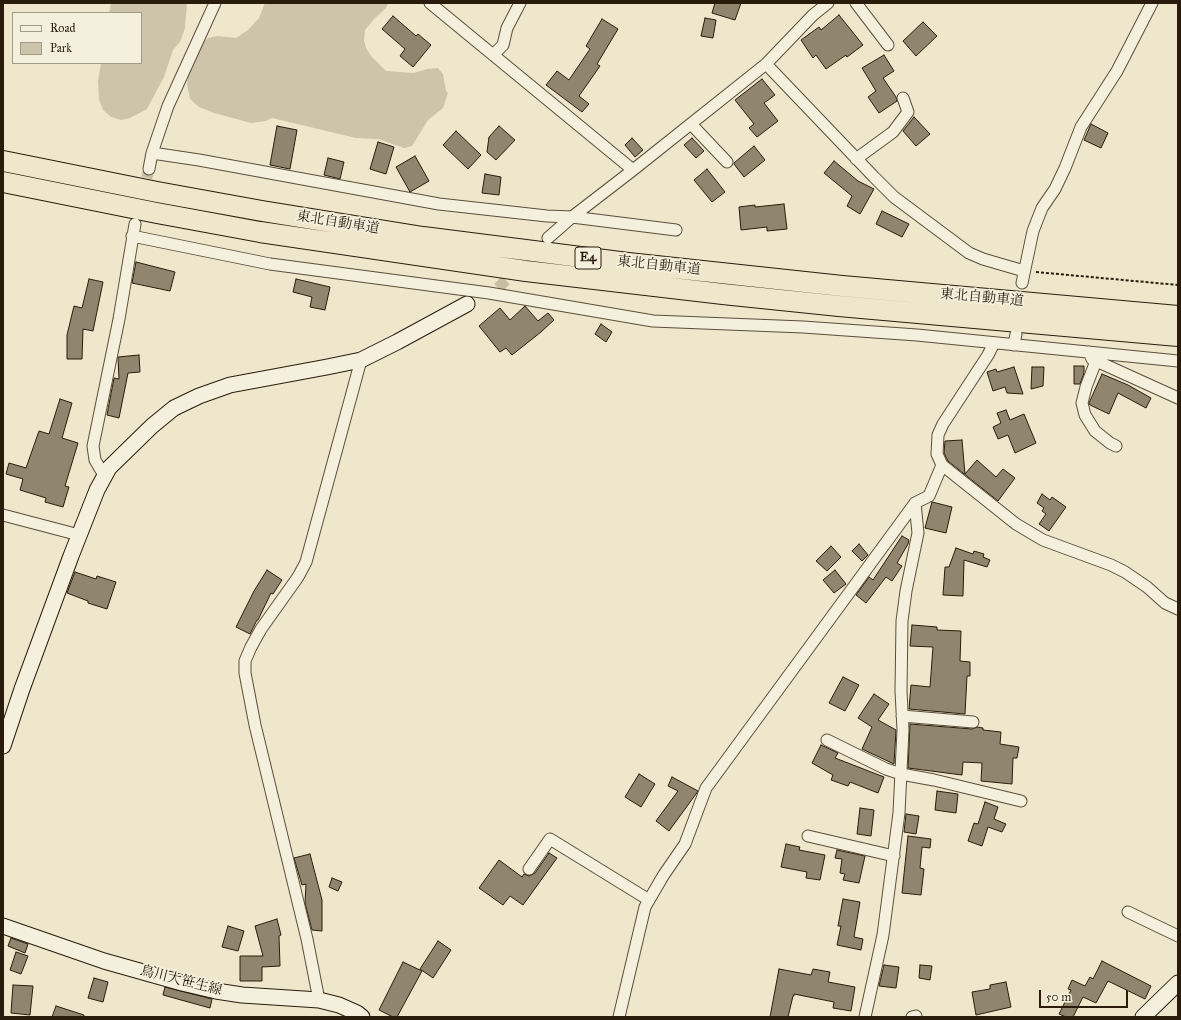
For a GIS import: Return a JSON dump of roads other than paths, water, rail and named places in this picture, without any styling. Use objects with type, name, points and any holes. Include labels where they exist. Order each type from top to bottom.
[{"type":"highway","name":"東北自動車道","points":[[3,161],[179,196],[423,237],[628,263],[834,285],[1178,316]]},
{"type":"highway","name":"東北自動車道","points":[[3,182],[260,232],[519,270],[739,296],[1178,336]]},
{"type":"street","points":[[149,169],[152,153],[168,106],[215,3]]},
{"type":"street","points":[[430,3],[633,170]]},
{"type":"street","points":[[493,55],[503,45],[507,28],[520,3]]},
{"type":"street","points":[[548,238],[572,217],[766,64],[813,15],[828,3]]},
{"type":"street","points":[[856,3],[888,45]]},
{"type":"street","points":[[1022,283],[1034,231],[1042,208],[1065,168],[1081,127],[1117,71],[1152,3]]},
{"type":"street","points":[[766,64],[894,197],[957,246],[969,253],[983,259],[1024,271]]},
{"type":"street","points":[[856,159],[893,132],[908,112],[903,98]]},
{"type":"street","points":[[691,124],[727,162]]},
{"type":"street","points":[[152,153],[199,160],[439,204],[547,216],[572,217],[676,230]]},
{"type":"street","points":[[104,477],[95,460],[93,446],[119,319],[135,224]]},
{"type":"street","points":[[132,236],[270,264],[494,290],[653,321],[803,327],[917,335],[994,343],[1015,339],[1088,352],[1178,360]]},
{"type":"street","points":[[3,746],[79,535],[104,477],[109,468],[152,426],[174,408],[199,396],[230,385],[327,368],[361,360],[494,290]]},
{"type":"street","points":[[994,343],[988,355],[940,430],[938,435],[937,454],[942,465],[1016,524],[1042,540],[1112,565],[1147,587],[1165,603],[1178,609]]},
{"type":"street","points":[[1088,352],[1092,359],[1178,398]]},
{"type":"street","points":[[319,1000],[306,932],[255,724],[245,673],[246,660],[251,647],[261,629],[298,577],[306,562],[361,360]]},
{"type":"street","points":[[1096,361],[1086,387],[1082,403],[1085,415],[1095,431],[1116,446]]},
{"type":"street","points":[[619,1017],[643,915],[649,900],[663,876],[685,844],[706,788],[915,503],[929,496],[942,465]]},
{"type":"street","points":[[865,1017],[883,935],[899,813],[903,730],[901,680],[902,620],[906,591],[918,533],[915,503]]},
{"type":"street","points":[[3,515],[79,535]]},
{"type":"street","points":[[902,716],[973,722]]},
{"type":"street","points":[[828,740],[886,769],[901,774],[934,780],[1022,801]]},
{"type":"street","points":[[808,836],[894,856]]},
{"type":"street","points":[[529,869],[550,839],[649,900]]},
{"type":"street","points":[[1128,912],[1178,936]]},
{"type":"street","name":"鳥川大笹生線","points":[[3,926],[104,961],[216,991],[242,995],[319,1000],[339,1005],[357,1013],[362,1017]]},
{"type":"street","points":[[1143,1017],[1178,983]]},
{"type":"tunnel","points":[[143,194],[149,169]]},
{"type":"tunnel","points":[[498,288],[548,238]]}]
